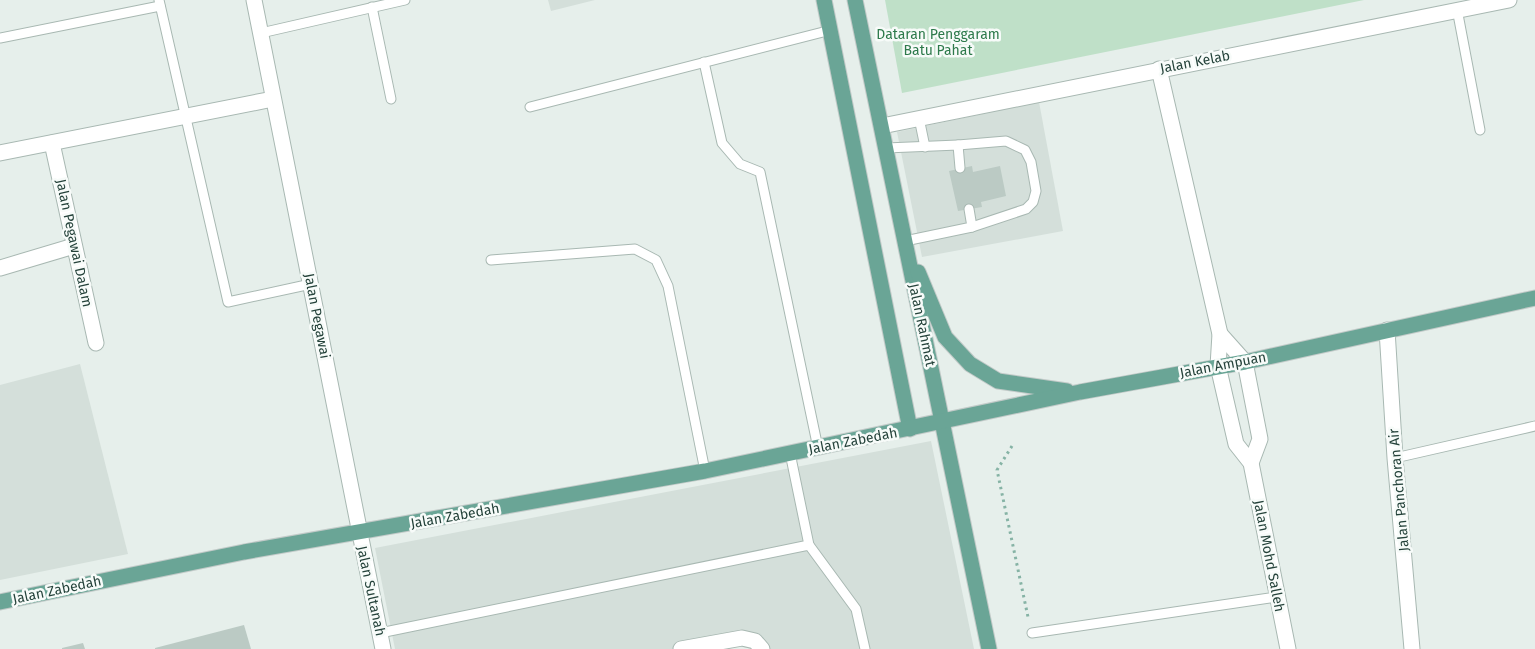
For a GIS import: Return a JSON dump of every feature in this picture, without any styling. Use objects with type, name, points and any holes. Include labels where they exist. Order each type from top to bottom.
[{"type":"main road","points":[[824,0],[910,429]]},
{"type":"main road","name":"Jalan Rahmat","points":[[855,0],[989,649]]},
{"type":"main road","points":[[905,241],[945,337],[970,364],[998,382],[1080,392]]},
{"type":"main road","name":"Jalan Ampuan","points":[[910,429],[1080,392],[1245,362],[1535,298]]},
{"type":"main road","name":"Jalan Zabedah","points":[[0,602],[244,552],[705,471],[910,429]]},
{"type":"street","name":"Jalan Pegawai","points":[[254,0],[359,533]]},
{"type":"street","name":"Jalan Kelab","points":[[882,126],[1509,0]]},
{"type":"street","points":[[1159,69],[1220,334],[1218,366],[1236,444],[1251,463]]},
{"type":"street","points":[[0,154],[273,100]]},
{"type":"street","name":"Jalan Pegawai Dalam","points":[[52,144],[96,342]]},
{"type":"street","points":[[0,268],[74,246]]},
{"type":"street","name":"Jalan Panchoran Air","points":[[1387,330],[1395,458],[1412,649]]},
{"type":"street","points":[[1220,334],[1245,362],[1260,439],[1251,463]]},
{"type":"street","name":"Jalan Mohd Salleh","points":[[1251,463],[1276,597],[1288,649]]},
{"type":"street","name":"Jalan Sultanah","points":[[359,533],[383,649]]},
{"type":"street","points":[[681,649],[732,644],[742,638],[755,640],[762,649]]},
{"type":"lane","points":[[261,33],[405,0]]},
{"type":"lane","points":[[0,38],[159,3],[228,302],[311,284]]},
{"type":"lane","points":[[372,7],[391,99]]},
{"type":"lane","points":[[1458,9],[1480,130]]},
{"type":"lane","points":[[530,107],[831,30]]},
{"type":"lane","points":[[704,62],[722,143],[740,164],[760,172],[818,448]]},
{"type":"lane","points":[[919,118],[925,147]]},
{"type":"lane","points":[[886,148],[1006,141],[1025,150],[1031,162],[1036,191],[1033,202],[1026,209],[972,227],[905,241]]},
{"type":"lane","points":[[958,145],[960,168]]},
{"type":"lane","points":[[969,209],[972,227]]},
{"type":"lane","points":[[492,260],[635,249],[656,260],[668,286],[705,471]]},
{"type":"lane","points":[[1395,458],[1535,426]]},
{"type":"lane","points":[[790,453],[809,545],[856,609],[865,649]]},
{"type":"lane","points":[[380,633],[809,545]]},
{"type":"lane","points":[[1032,633],[1276,597]]},
{"type":"path","points":[[1012,446],[997,470],[1032,633]]},
{"type":"shaded area","points":[[548,0],[595,0],[551,11]]},
{"type":"shaded area","points":[[1039,102],[1063,231],[922,257],[897,132]]},
{"type":"shaded area","points":[[80,364],[128,554],[0,580],[0,385]]},
{"type":"shaded area","points":[[931,441],[974,649],[751,649],[739,646],[727,649],[395,649],[375,548]]},
{"type":"green space","name":"Dataran Penggaram Batu Pahat","points":[[885,0],[1364,0],[902,93]]},
{"type":"building","points":[[972,166],[973,172],[1000,166],[1006,196],[981,202],[982,207],[958,211],[949,171]]},
{"type":"building","points":[[244,625],[251,649],[155,649],[155,648]]},
{"type":"building","points":[[83,643],[85,649],[62,649],[62,648]]}]
